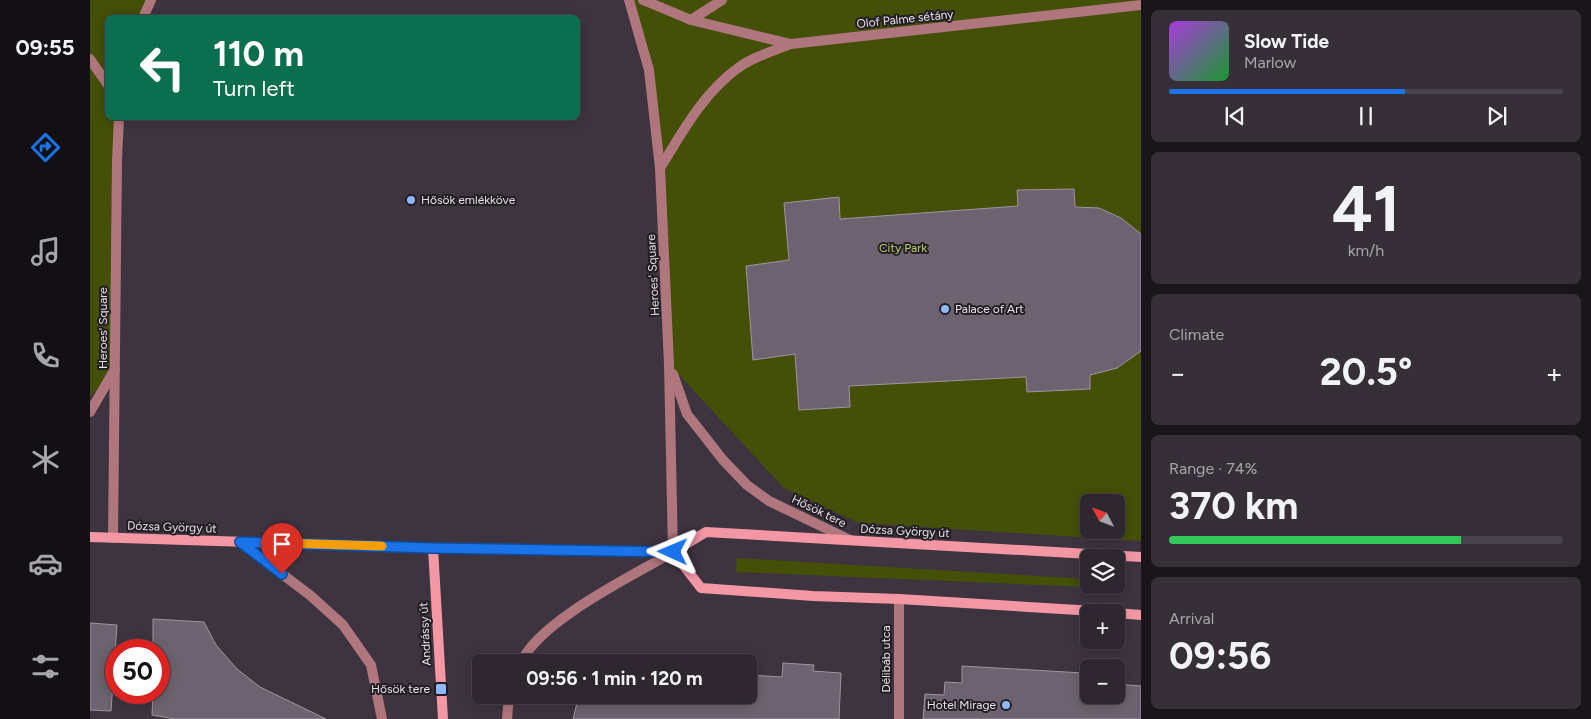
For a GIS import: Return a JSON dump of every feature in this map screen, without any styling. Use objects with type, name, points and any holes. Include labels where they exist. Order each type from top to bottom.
[{"type":"main road","name":"Dózsa György út","points":[[90,537],[432,548],[673,552],[706,532],[1141,557]]},
{"type":"main road","name":"Andrássy út","points":[[432,548],[443,719]]},
{"type":"main road","points":[[673,552],[702,588],[813,596],[899,599],[1080,610]]},
{"type":"main road","points":[[1125,614],[1141,615]]},
{"type":"street","points":[[144,15],[151,0]]},
{"type":"street","name":"Heroes' Square","points":[[629,0],[649,70],[660,168],[670,364],[673,552]]},
{"type":"street","name":"Olof Palme sétány","points":[[643,0],[691,20],[791,44]]},
{"type":"street","points":[[691,20],[722,0]]},
{"type":"street","name":"Olof Palme sétány","points":[[660,168],[695,112],[714,88],[739,66],[791,44],[1141,5]]},
{"type":"street","points":[[90,59],[105,81]]},
{"type":"street","name":"Heroes' Square","points":[[113,538],[119,120]]},
{"type":"street","name":"Hősök tere","points":[[670,364],[687,414],[723,460],[747,485],[769,501],[851,540]]},
{"type":"street","points":[[90,412],[115,368]]},
{"type":"street","points":[[240,542],[311,596],[343,625],[371,665],[382,719]]},
{"type":"street","points":[[527,654],[543,634],[565,616],[673,552]]},
{"type":"street","name":"Délibáb utca","points":[[899,599],[899,719]]},
{"type":"street","points":[[507,719],[508,704]]},
{"type":"green space","points":[[90,0],[151,0],[144,15],[105,15],[105,120],[119,120],[115,368],[90,397]]},
{"type":"green space","name":"City Park","points":[[629,0],[1141,0],[1141,541],[1110,539],[1125,539],[1125,494],[1080,494],[1080,537],[859,523],[784,488],[669,364],[649,70]]},
{"type":"green space","points":[[737,558],[1080,579],[1080,587],[736,572]]},
{"type":"building","name":"Palace of Art","points":[[1074,189],[1075,207],[1099,208],[1121,218],[1141,234],[1141,351],[1117,368],[1090,375],[1090,389],[1027,392],[1026,377],[849,386],[850,407],[799,410],[795,354],[753,360],[746,266],[789,260],[784,203],[839,197],[840,219],[1018,206],[1017,190]]},
{"type":"building","points":[[153,619],[204,622],[216,645],[237,669],[260,687],[326,719],[175,719],[152,715],[152,704],[170,704],[170,639],[153,639]]},
{"type":"building","points":[[90,623],[117,625],[116,639],[105,639],[105,704],[111,704],[111,711],[90,710]]},
{"type":"building","points":[[783,663],[814,665],[813,671],[841,673],[839,719],[573,719],[577,704],[757,704],[757,675],[782,677]]},
{"type":"building","points":[[962,666],[1080,673],[1080,704],[1125,704],[1125,685],[1141,686],[1141,719],[923,719],[925,694],[944,695],[945,682],[962,683]]},
{"type":"slow traffic","points":[[284,543],[382,546]]},
{"type":"place","name":"Hősök emlékköve","points":[[411,200]]},
{"type":"place","name":"Palace of Art","points":[[945,309]]},
{"type":"place","name":"Hősök tere","points":[[441,689]]},
{"type":"place","name":"Hotel Mirage","points":[[1006,705]]},
{"type":"route","points":[[282,574],[240,542],[432,548],[673,552]]}]
